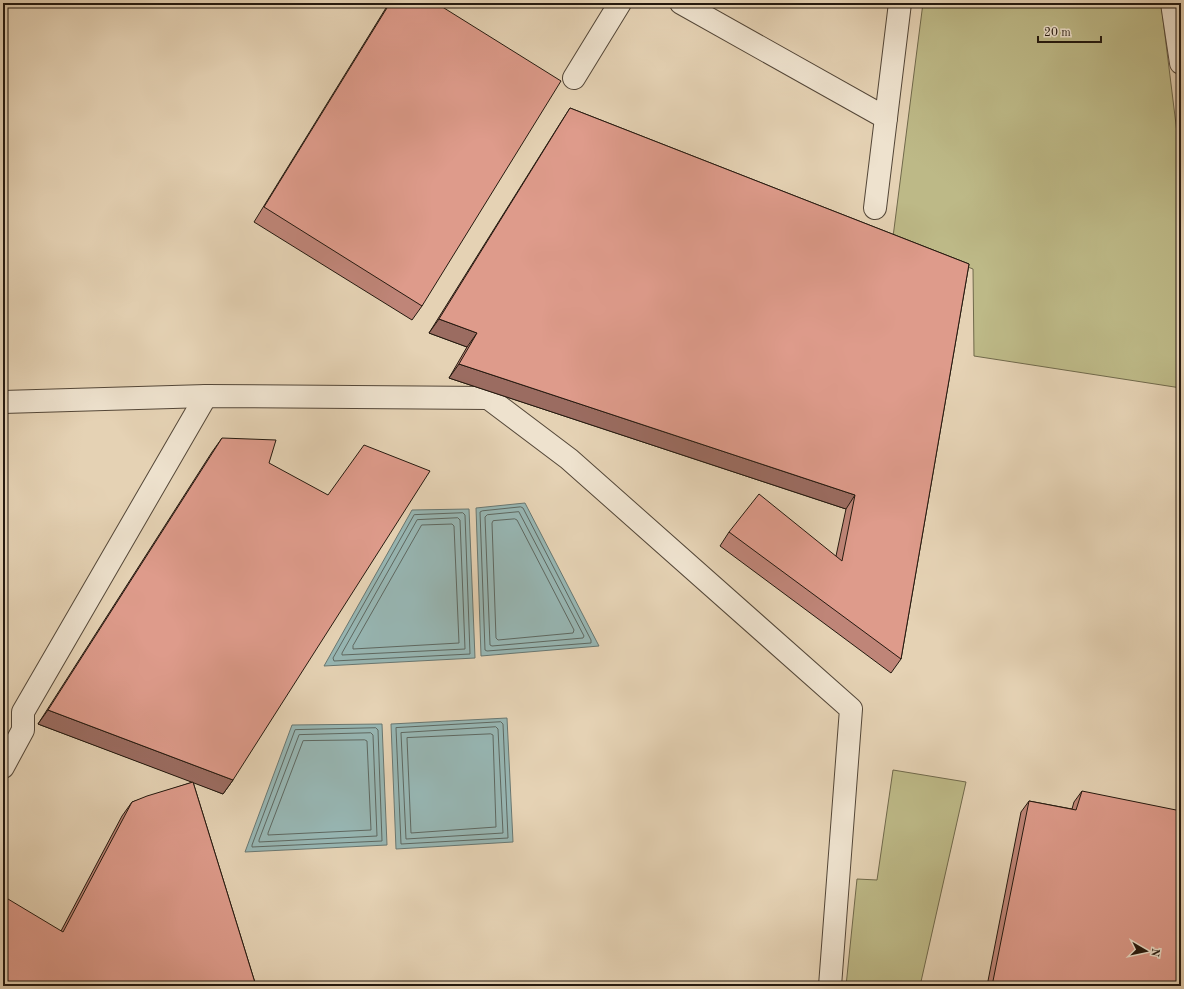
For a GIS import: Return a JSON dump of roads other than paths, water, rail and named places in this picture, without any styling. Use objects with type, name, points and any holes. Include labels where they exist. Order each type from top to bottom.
[{"type":"street","points":[[574,78],[620,3]]},
{"type":"street","points":[[681,3],[886,118]]},
{"type":"street","points":[[875,208],[900,3]]},
{"type":"street","points":[[1172,3],[1181,63]]},
{"type":"street","points":[[3,767],[23,730],[23,712],[206,396]]},
{"type":"street","points":[[3,402],[206,396],[488,398],[569,459],[851,710],[830,986]]},
{"type":"water","points":[[525,503],[599,646],[481,656],[476,508]]},
{"type":"water","points":[[469,509],[475,658],[324,666],[412,510]]},
{"type":"water","points":[[507,718],[513,842],[396,849],[391,724]]},
{"type":"water","points":[[382,724],[387,845],[245,852],[292,725]]}]
